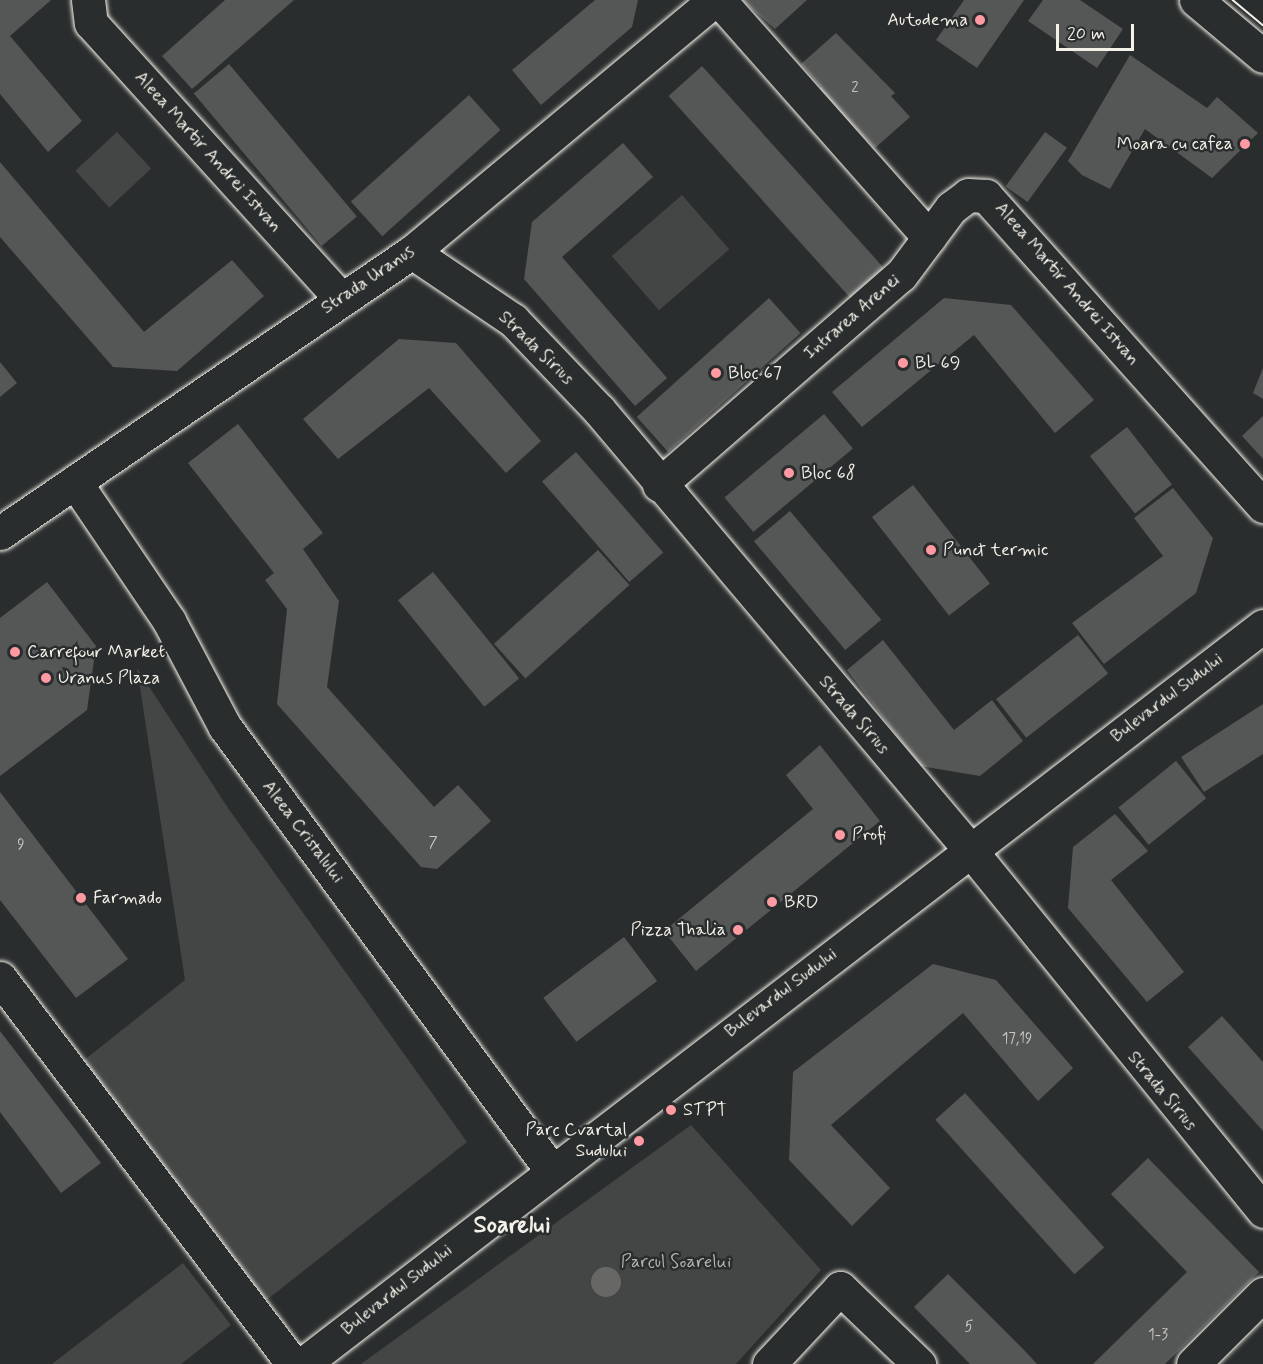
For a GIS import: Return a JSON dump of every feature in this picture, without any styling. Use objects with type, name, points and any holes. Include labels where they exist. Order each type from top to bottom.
[{"type":"street","name":"Aleea Martir Andrei Istvan","points":[[88,0],[91,23],[340,298]]},
{"type":"street","name":"Strada Uranus","points":[[0,533],[340,298],[412,252],[714,0]]},
{"type":"street","points":[[719,0],[929,237]]},
{"type":"street","points":[[1196,0],[1263,56]]},
{"type":"street","name":"Aleea Martir Andrei Istvan","points":[[929,237],[968,195],[993,199],[1260,498]]},
{"type":"street","name":"Intrarea Arenei","points":[[659,485],[901,275],[929,237]]},
{"type":"street","name":"Strada Sirius","points":[[412,252],[513,320],[599,410],[659,485],[970,850],[1263,1211]]},
{"type":"street","name":"Aleea Cristalului","points":[[75,482],[170,621],[231,736],[550,1170]]},
{"type":"street","name":"Bulevardul Sudului","points":[[303,1364],[550,1170],[1263,626]]},
{"type":"street","points":[[0,978],[293,1364]]},
{"type":"street","points":[[770,1364],[840,1288],[919,1364]]},
{"type":"street","points":[[1193,1364],[1263,1294]]},
{"type":"green space","points":[[117,132],[151,169],[109,207],[75,171]]},
{"type":"green space","points":[[682,195],[729,249],[659,310],[612,256]]},
{"type":"green space","points":[[137,668],[228,808],[467,1142],[264,1302],[83,1061],[185,980]]},
{"type":"green space","name":"Parcul Soarelui","points":[[691,1125],[821,1270],[736,1364],[361,1364]]},
{"type":"green space","points":[[183,1263],[231,1325],[181,1364],[52,1364]]},
{"type":"shaded area","points":[[606,1267],[617,1271],[621,1282],[617,1293],[606,1297],[595,1293],[591,1282],[595,1271]]},
{"type":"building","points":[[0,0],[51,0],[10,36],[82,121],[48,152],[0,94]]},
{"type":"building","points":[[225,0],[294,0],[192,89],[162,56]]},
{"type":"building","points":[[595,0],[638,0],[632,27],[541,105],[512,70]]},
{"type":"building","points":[[742,0],[807,0],[775,29]]},
{"type":"building","name":"Autodema","points":[[964,0],[1024,0],[977,68],[936,40]]},
{"type":"building","points":[[1043,0],[1080,0],[1123,29],[1097,68],[1028,21]]},
{"type":"building","points":[[836,33],[895,93],[891,96],[910,117],[875,148],[817,91],[821,87],[801,64]]},
{"type":"building","points":[[1130,55],[1207,108],[1217,97],[1258,133],[1212,178],[1145,129],[1110,189],[1082,175],[1068,161]]},
{"type":"building","points":[[229,64],[357,216],[322,246],[194,94]]},
{"type":"building","points":[[702,66],[885,269],[851,299],[669,96]]},
{"type":"building","points":[[469,95],[500,130],[382,236],[351,201]]},
{"type":"building","points":[[1045,132],[1067,148],[1027,202],[1006,186]]},
{"type":"building","points":[[623,143],[653,177],[562,257],[667,378],[635,406],[524,279],[532,222]]},
{"type":"building","points":[[0,162],[144,332],[232,260],[264,296],[177,371],[113,367],[0,237]]},
{"type":"building","name":"Bloc 67","points":[[769,298],[800,333],[668,452],[637,417]]},
{"type":"building","name":"BL 69","points":[[944,298],[1011,305],[1094,400],[1055,433],[974,335],[862,427],[832,392]]},
{"type":"building","points":[[399,339],[456,343],[541,441],[506,473],[429,388],[338,459],[303,419]]},
{"type":"building","points":[[0,362],[17,383],[0,397]]},
{"type":"building","points":[[1263,368],[1263,399],[1253,393]]},
{"type":"building","name":"Bloc 68","points":[[824,414],[853,448],[753,532],[724,498]]},
{"type":"building","points":[[1263,416],[1263,459],[1242,436]]},
{"type":"building","points":[[238,424],[323,533],[303,549],[339,601],[327,687],[434,807],[458,785],[491,821],[437,869],[421,867],[277,704],[287,609],[265,580],[274,573],[188,463]]},
{"type":"building","points":[[1127,427],[1172,485],[1135,513],[1090,456]]},
{"type":"building","points":[[576,452],[663,552],[629,582],[542,482]]},
{"type":"building","name":"Punct termic","points":[[913,485],[990,584],[949,616],[872,517]]},
{"type":"building","points":[[1173,488],[1213,538],[1196,593],[1104,664],[1072,623],[1163,556],[1134,518]]},
{"type":"building","points":[[790,511],[881,620],[845,650],[754,541]]},
{"type":"building","points":[[598,550],[629,585],[525,679],[494,644]]},
{"type":"building","points":[[433,572],[519,678],[484,707],[398,600]]},
{"type":"building","name":"Uranus Plaza","points":[[47,582],[96,646],[87,710],[0,776],[0,618]]},
{"type":"building","points":[[1078,635],[1108,674],[1026,738],[996,699]]},
{"type":"building","points":[[883,640],[954,730],[992,700],[1023,741],[980,776],[920,766],[847,670]]},
{"type":"building","points":[[1263,704],[1263,754],[1204,792],[1181,757]]},
{"type":"building","points":[[820,745],[880,821],[696,971],[664,931],[813,809],[786,775]]},
{"type":"building","points":[[1176,761],[1206,798],[1149,845],[1118,808]]},
{"type":"building","points":[[0,792],[128,959],[76,998],[0,900]]},
{"type":"building","points":[[1115,814],[1148,851],[1111,880],[1184,972],[1147,1002],[1068,908],[1073,847]]},
{"type":"building","points":[[624,937],[657,981],[576,1042],[543,998]]},
{"type":"building","points":[[933,964],[996,980],[1073,1068],[1038,1101],[963,1013],[831,1125],[890,1188],[852,1226],[789,1160],[793,1072]]},
{"type":"building","points":[[1222,1016],[1263,1062],[1263,1131],[1188,1047]]},
{"type":"building","points":[[0,1031],[101,1163],[61,1193],[0,1112]]},
{"type":"building","points":[[965,1093],[1104,1248],[1074,1274],[935,1120]]},
{"type":"building","points":[[1148,1158],[1259,1272],[1165,1364],[1093,1364],[1187,1272],[1111,1194]]},
{"type":"building","points":[[948,1274],[1037,1364],[970,1364],[914,1307]]},
{"type":"tram line","points":[[1233,0],[1263,25]]},
{"type":"place","name":"Autodema","points":[[980,20]]},
{"type":"place","name":"Moara cu cafea","points":[[1245,144]]},
{"type":"place","name":"BL 69","points":[[903,363]]},
{"type":"place","name":"Bloc 67","points":[[716,373]]},
{"type":"place","name":"Bloc 68","points":[[789,473]]},
{"type":"place","name":"Punct termic","points":[[931,550]]},
{"type":"place","name":"Carrefour Market","points":[[15,652]]},
{"type":"place","name":"Uranus Plaza","points":[[46,678]]},
{"type":"place","name":"Profi","points":[[840,835]]},
{"type":"place","name":"Farmado","points":[[81,898]]},
{"type":"place","name":"BRD","points":[[772,902]]},
{"type":"place","name":"Pizza Thalia","points":[[738,930]]},
{"type":"place","name":"STPT","points":[[671,1110]]},
{"type":"place","name":"Parc Cvartal Sudului","points":[[639,1141]]},
{"type":"district","name":"Soarelui","points":[[512,1226]]}]
